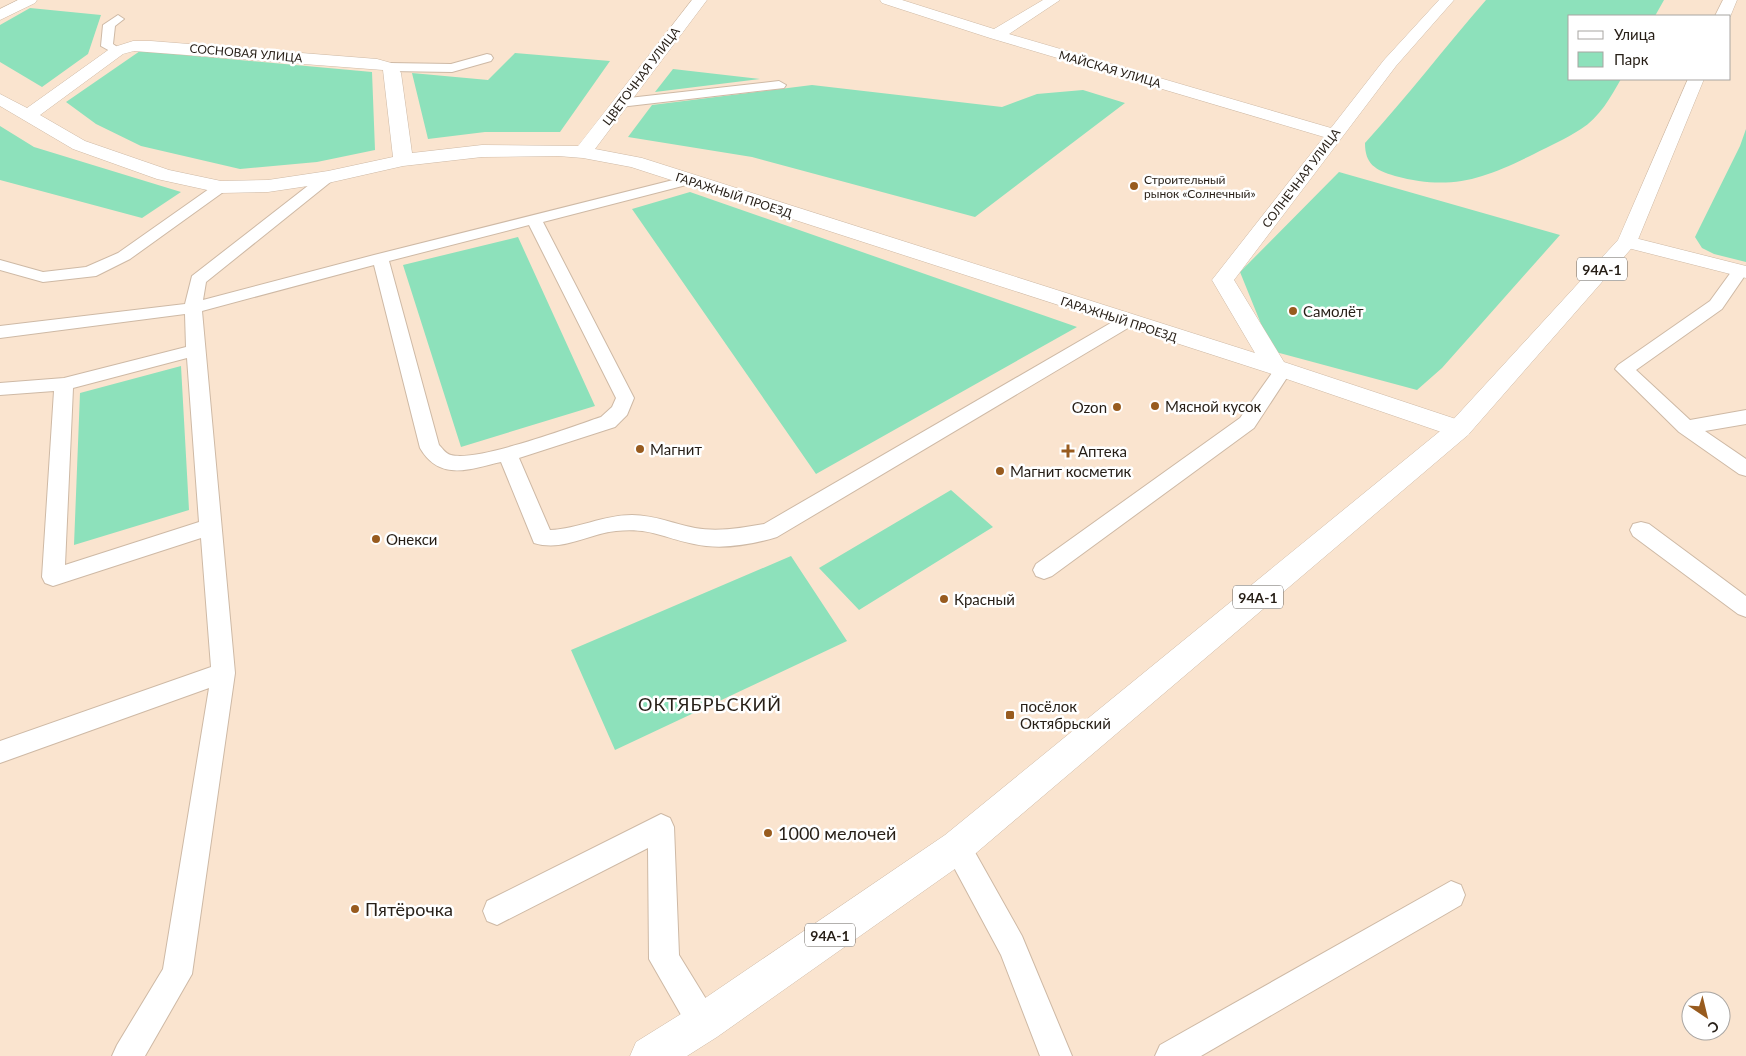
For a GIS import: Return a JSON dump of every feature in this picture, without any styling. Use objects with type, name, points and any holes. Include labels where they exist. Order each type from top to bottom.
[{"type":"street","points":[[0,15],[30,0]]},
{"type":"street","name":"ЦВЕТОЧНАЯ УЛИЦА","points":[[583,152],[700,0]]},
{"type":"street","name":"МАЙСКАЯ УЛИЦА","points":[[887,0],[996,35],[1333,134]]},
{"type":"street","points":[[996,35],[1053,0]]},
{"type":"street","name":"СОЛНЕЧНАЯ УЛИЦА","points":[[1279,369],[1223,280],[1333,134],[1390,63],[1447,0]]},
{"type":"street","points":[[1723,15],[1730,0]]},
{"type":"street","name":"СОСНОВАЯ УЛИЦА","points":[[30,114],[117,51],[133,46],[377,64],[389,67]]},
{"type":"street","points":[[389,67],[393,73],[403,160]]},
{"type":"street","name":"94А-1","points":[[650,1056],[703,1023],[957,847],[1459,429],[1627,242],[1696,80]]},
{"type":"street","name":"ГАРАЖНЫЙ ПРОЕЗД","points":[[0,99],[30,114],[79,145],[164,175],[221,187],[268,186],[328,177],[403,160],[482,151],[583,152],[635,162],[1279,369],[1459,429]]},
{"type":"street","points":[[1627,242],[1743,272]]},
{"type":"lane","points":[[117,51],[107,46],[109,25],[118,20]]},
{"type":"lane","points":[[389,67],[452,68],[487,58]]},
{"type":"lane","points":[[620,103],[779,85]]},
{"type":"lane","points":[[128,1056],[177,974],[223,673],[195,350],[194,308],[198,280],[328,177]]},
{"type":"lane","points":[[0,332],[194,308],[380,258],[689,180]]},
{"type":"lane","points":[[0,265],[42,276],[90,272],[124,256],[221,187]]},
{"type":"lane","points":[[380,258],[430,448],[442,461],[461,464],[508,454],[608,422],[620,410],[625,398],[534,220]]},
{"type":"lane","points":[[1743,272],[1716,305],[1624,369],[1686,427],[1746,469]]},
{"type":"lane","points":[[508,454],[542,537],[549,539],[559,538],[602,524],[638,522],[667,527],[694,536],[730,539],[769,531],[1128,322]]},
{"type":"lane","points":[[0,389],[64,384],[195,350]]},
{"type":"lane","points":[[1044,570],[1247,423],[1279,369]]},
{"type":"lane","points":[[64,384],[53,577],[211,526]]},
{"type":"lane","points":[[1686,427],[1746,417]]},
{"type":"lane","points":[[1641,530],[1746,608]]},
{"type":"lane","points":[[0,752],[223,673]]},
{"type":"lane","points":[[497,911],[661,827],[664,959],[703,1023]]},
{"type":"lane","points":[[957,847],[1012,946],[1056,1056]]},
{"type":"lane","points":[[1171,1056],[1451,895]]},
{"type":"green space","points":[[1486,0],[1664,0],[1656,15],[1568,15],[1568,80],[1620,80],[1599,113],[1575,133],[1499,170],[1466,180],[1433,182],[1395,176],[1372,165],[1365,150],[1365,143]]},
{"type":"green space","points":[[30,8],[101,15],[88,54],[42,87],[0,62],[0,25]]},
{"type":"green space","points":[[140,51],[372,72],[375,150],[317,162],[240,169],[141,146],[96,124],[66,102]]},
{"type":"green space","points":[[515,53],[610,61],[560,132],[485,132],[428,139],[412,73],[488,80]]},
{"type":"green space","points":[[673,69],[760,79],[655,92]]},
{"type":"green space","points":[[812,85],[1002,107],[1037,94],[1083,90],[1125,103],[975,217],[752,157],[628,137],[652,105]]},
{"type":"green space","points":[[0,126],[34,147],[181,192],[142,218],[0,180]]},
{"type":"green space","points":[[1746,129],[1746,262],[1714,254],[1702,248],[1695,237],[1740,146]]},
{"type":"green space","points":[[1339,172],[1560,235],[1442,368],[1417,390],[1272,351],[1240,272]]},
{"type":"green space","points":[[690,192],[1077,327],[816,474],[632,209]]},
{"type":"green space","points":[[518,237],[595,406],[461,447],[403,265]]},
{"type":"green space","points":[[181,366],[189,510],[74,545],[80,393]]},
{"type":"green space","points":[[951,490],[993,527],[859,610],[819,568]]},
{"type":"green space","points":[[791,556],[847,641],[615,750],[571,650]]},
{"type":"place","name":"Строительный рынок «Солнечный»","points":[[1134,186]]},
{"type":"place","name":"Самолёт","points":[[1293,311]]},
{"type":"place","name":"Мясной кусок","points":[[1155,406]]},
{"type":"place","name":"Ozon","points":[[1117,407]]},
{"type":"place","name":"Магнит","points":[[640,449]]},
{"type":"place","name":"Аптека","points":[[1068,451]]},
{"type":"place","name":"Магнит косметик","points":[[1000,471]]},
{"type":"place","name":"Онекси","points":[[376,539]]},
{"type":"place","name":"Красный","points":[[944,599]]},
{"type":"place","name":"посёлок Октябрьский","points":[[1010,715]]},
{"type":"place","name":"1000 мелочей","points":[[768,833]]},
{"type":"place","name":"Пятёрочка","points":[[355,909]]},
{"type":"district","name":"ОКТЯБРЬСКИЙ","points":[[710,704]]}]
